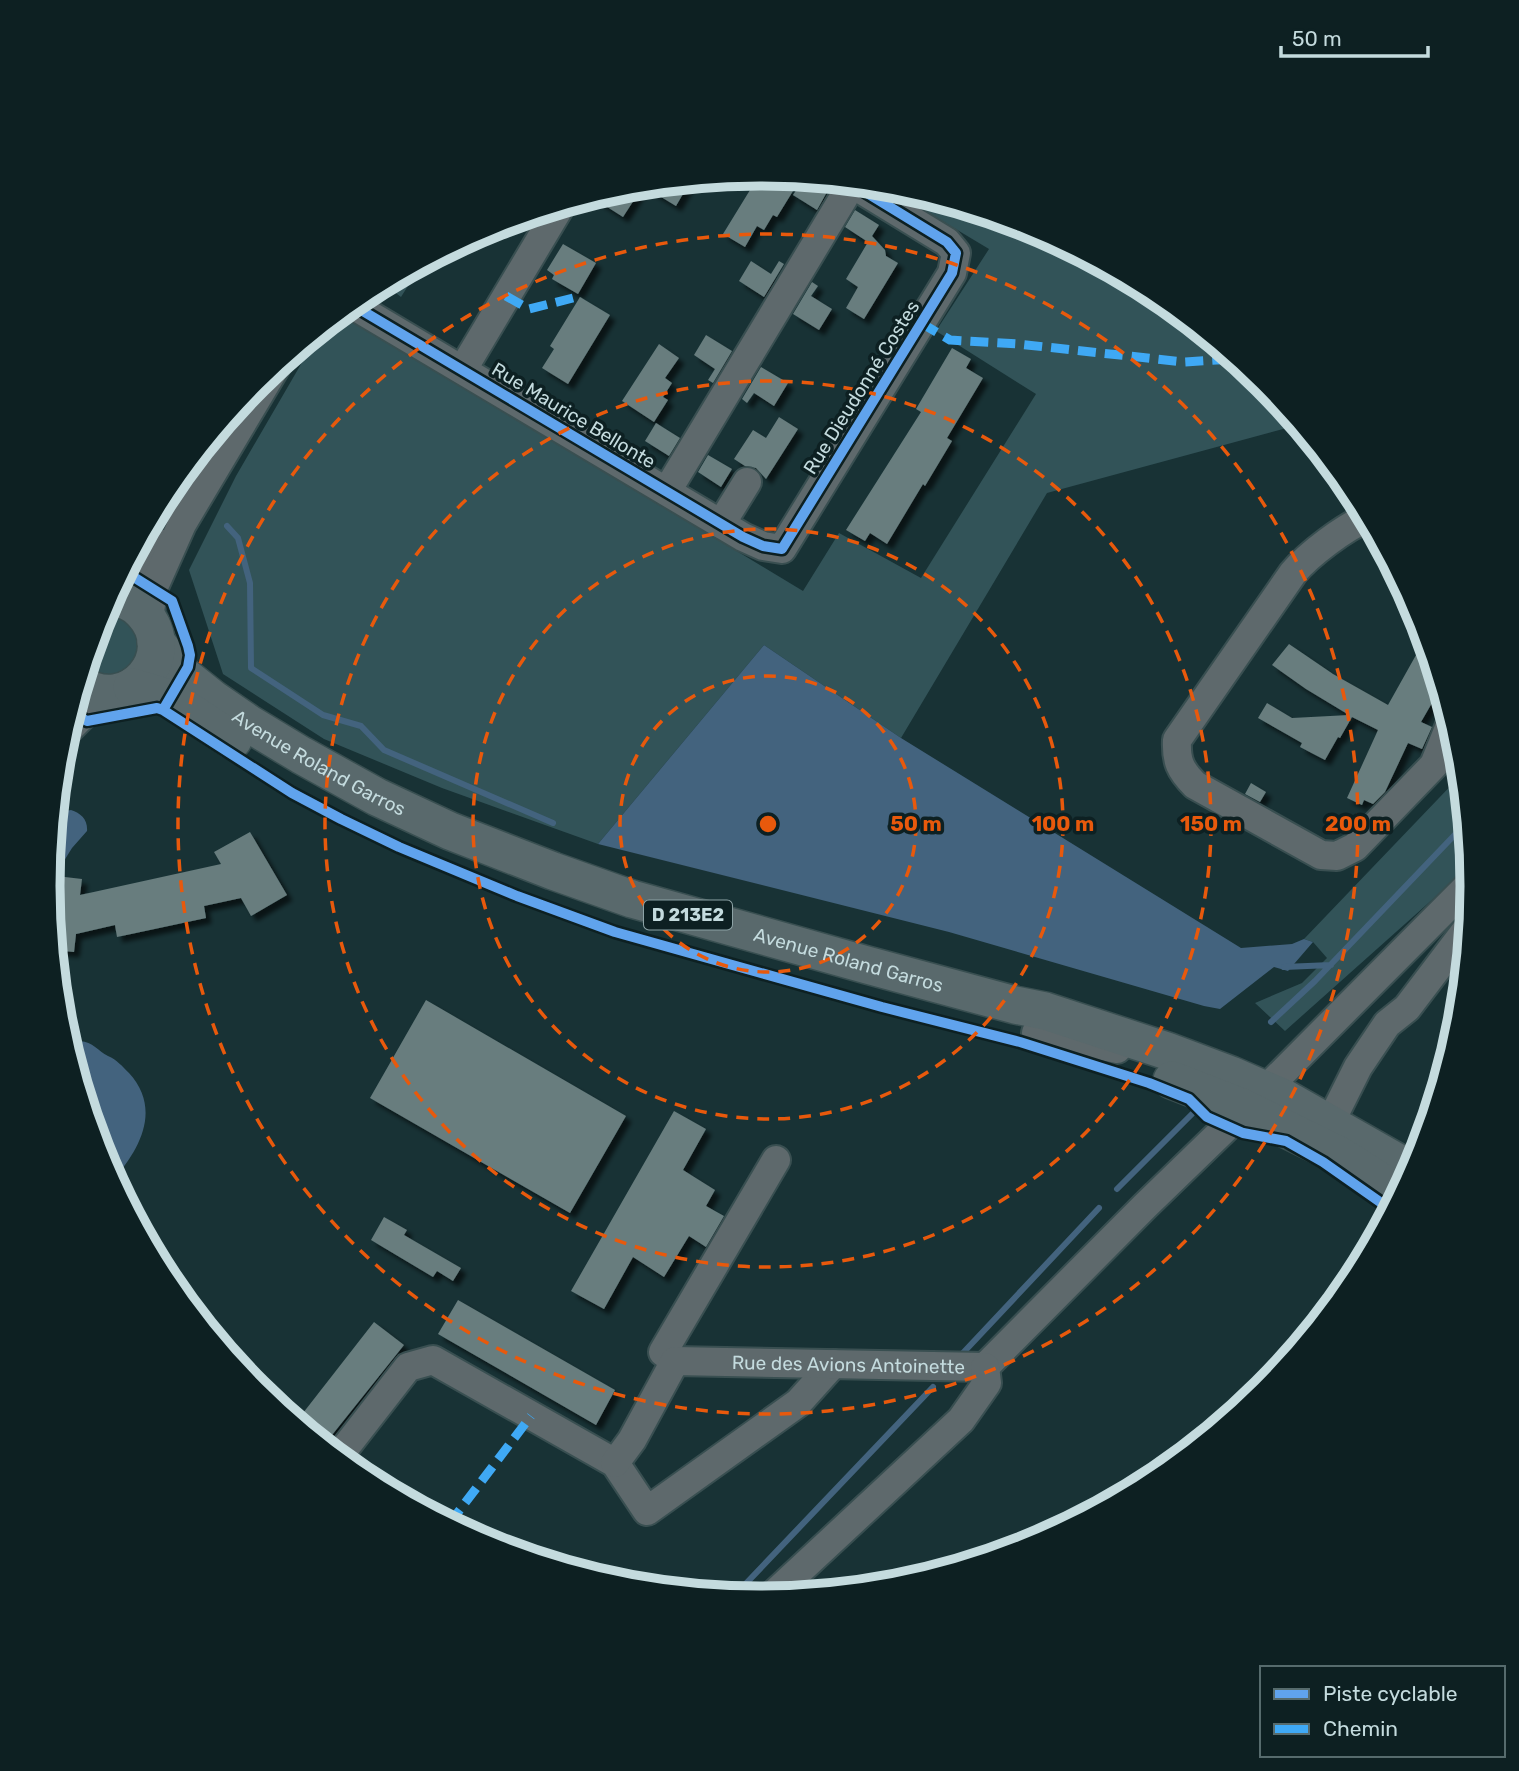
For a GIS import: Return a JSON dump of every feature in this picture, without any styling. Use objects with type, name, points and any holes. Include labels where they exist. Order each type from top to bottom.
[{"type":"main road","name":"Avenue Roland Garros","points":[[121,600],[140,610],[183,675],[213,699],[301,755],[377,797],[450,831],[632,899],[867,965],[1045,1010],[1231,1075],[1254,1099],[1390,1188]]},
{"type":"main road","points":[[107,689],[143,679],[155,656],[153,631]]},
{"type":"main road","name":"Avenue Roland Garros","points":[[107,689],[169,698],[247,749],[354,811],[413,840],[544,893],[639,925],[756,959],[1036,1033],[1120,1061],[1254,1099],[1286,1099],[1401,1165]]},
{"type":"street","points":[[667,491],[846,191]]},
{"type":"street","name":"Rue Dieudonné Costes","points":[[782,549],[952,273],[956,253],[947,242],[868,194]]},
{"type":"street","points":[[463,369],[554,217]]},
{"type":"street","name":"Rue Maurice Bellonte","points":[[362,309],[721,524],[763,546],[782,549]]},
{"type":"street","points":[[153,631],[153,589],[182,524],[255,401]]},
{"type":"street","points":[[721,524],[747,482]]},
{"type":"street","points":[[1357,522],[1301,563],[1177,740],[1177,756],[1183,773],[1195,785],[1321,855],[1337,856],[1355,846],[1434,765],[1444,740]]},
{"type":"street","points":[[131,579],[182,524]]},
{"type":"street","points":[[80,718],[107,689]]},
{"type":"street","name":"Rue des Avions Antoinette","points":[[675,1361],[985,1367],[1460,894]]},
{"type":"street","points":[[1330,1123],[1358,1067],[1387,1024],[1407,1008],[1457,943]]},
{"type":"street","points":[[1254,1099],[1258,1106],[1400,1166]]},
{"type":"street","points":[[615,1463],[632,1440],[675,1361],[663,1352],[776,1160]]},
{"type":"street","points":[[344,1449],[408,1367],[433,1360],[615,1463],[647,1511],[798,1403],[833,1364]]},
{"type":"street","points":[[785,1585],[961,1420],[987,1383],[985,1367]]},
{"type":"shaded area","points":[[911,202],[941,209],[1027,239],[1110,279],[1186,330],[1221,359],[1289,427],[1047,493],[901,738],[764,645],[598,844],[442,788],[324,739],[223,674],[189,570],[236,476],[310,349],[346,320],[376,333],[803,591],[839,533],[921,578],[1036,394],[936,331],[989,249]]},
{"type":"shaded area","points":[[413,277],[401,297],[392,290]]},
{"type":"shaded area","points":[[114,616],[134,630],[139,645],[138,652],[128,668],[107,676],[93,671]]},
{"type":"shaded area","points":[[764,645],[901,738],[1241,948],[1292,944],[1304,939],[1313,942],[1288,971],[1274,967],[1220,1009],[949,932],[598,844]]},
{"type":"shaded area","points":[[1452,784],[1460,875],[1285,1031],[1255,1003],[1302,983],[1327,958],[1313,942],[1304,939]]},
{"type":"shaded area","points":[[71,810],[78,813],[86,824],[87,831],[60,867],[61,840],[63,811]]},
{"type":"shaded area","points":[[77,1042],[92,1045],[122,1066],[139,1087],[144,1101],[144,1128],[132,1155],[121,1170],[97,1111]]},
{"type":"building","points":[[752,186],[783,187],[793,191],[777,217],[773,215],[764,230],[757,226],[745,247],[723,234]]},
{"type":"building","points":[[798,187],[821,188],[827,192],[817,210],[793,195]]},
{"type":"building","points":[[686,189],[676,206],[655,193]]},
{"type":"building","points":[[636,197],[623,217],[602,204]]},
{"type":"building","points":[[855,210],[879,225],[872,236],[885,250],[886,256],[898,263],[864,319],[846,308],[858,287],[846,279],[868,242],[845,227]]},
{"type":"building","points":[[563,244],[596,263],[578,294],[552,279],[554,275],[547,270]]},
{"type":"building","points":[[751,261],[771,274],[779,261],[784,264],[764,297],[739,281]]},
{"type":"building","points":[[812,282],[818,286],[811,296],[832,309],[819,330],[793,314]]},
{"type":"building","points":[[580,297],[610,315],[568,384],[542,368],[554,349],[550,346]]},
{"type":"building","points":[[706,335],[732,351],[713,383],[708,380],[715,369],[694,355]]},
{"type":"building","points":[[659,344],[679,358],[665,378],[672,383],[663,397],[668,400],[654,422],[622,401]]},
{"type":"building","points":[[952,348],[971,359],[966,368],[983,378],[947,438],[952,441],[887,544],[870,533],[865,541],[846,530],[921,412],[916,409]]},
{"type":"building","points":[[761,367],[788,383],[774,406],[754,393],[747,403],[742,399]]},
{"type":"building","points":[[779,417],[798,429],[766,479],[756,468],[745,466],[734,459],[753,430],[766,438]]},
{"type":"building","points":[[656,423],[680,438],[669,456],[645,441]]},
{"type":"building","points":[[708,455],[732,469],[721,487],[698,472]]},
{"type":"building","points":[[1289,644],[1333,674],[1388,705],[1418,651],[1434,699],[1421,722],[1432,727],[1422,749],[1408,743],[1385,792],[1373,804],[1364,800],[1362,805],[1347,798],[1378,730],[1352,717],[1325,760],[1300,747],[1302,743],[1258,718],[1267,703],[1292,718],[1349,715],[1272,665]]},
{"type":"building","points":[[1251,783],[1266,792],[1260,802],[1245,794]]},
{"type":"building","points":[[250,832],[287,895],[251,916],[241,898],[204,906],[206,918],[117,937],[115,925],[76,934],[74,952],[63,951],[60,876],[82,879],[80,895],[221,864],[214,852]]},
{"type":"building","points":[[426,1000],[626,1116],[570,1213],[370,1098]]},
{"type":"building","points":[[674,1111],[706,1129],[683,1170],[715,1190],[706,1206],[724,1216],[706,1247],[689,1236],[664,1277],[633,1257],[604,1309],[571,1291]]},
{"type":"building","points":[[384,1217],[407,1230],[404,1235],[461,1268],[453,1281],[437,1271],[433,1277],[371,1240]]},
{"type":"building","points":[[458,1300],[615,1390],[596,1425],[438,1334]]},
{"type":"building","points":[[374,1322],[404,1345],[330,1438],[302,1415]]},
{"type":"waterway","points":[[227,526],[238,538],[250,583],[251,668],[323,715],[361,726],[384,750],[553,823]]},
{"type":"waterway","points":[[1271,1022],[1315,981],[1457,832]]},
{"type":"waterway","points":[[1284,967],[1331,965]]},
{"type":"waterway","points":[[1117,1189],[1192,1114]]},
{"type":"waterway","points":[[962,1354],[1099,1208]]},
{"type":"waterway","points":[[744,1585],[933,1387]]},
{"type":"marked path","points":[[506,296],[529,309],[573,298]]},
{"type":"marked path","points":[[921,323],[950,340],[1018,344],[1184,362],[1222,360]]},
{"type":"marked path","points":[[455,1515],[531,1416]]},
{"type":"cycle path","points":[[361,310],[743,537],[763,546],[782,549],[952,273],[956,253],[947,242],[869,194]]},
{"type":"cycle path","points":[[132,576],[172,601],[188,646],[188,667],[163,710]]},
{"type":"cycle path","points":[[80,717],[87,721],[157,708],[163,710],[292,793],[341,819],[399,847],[517,896],[615,932],[882,1007],[1020,1042],[1149,1083],[1189,1099],[1207,1117],[1243,1133],[1286,1141],[1323,1162],[1383,1204]]}]
